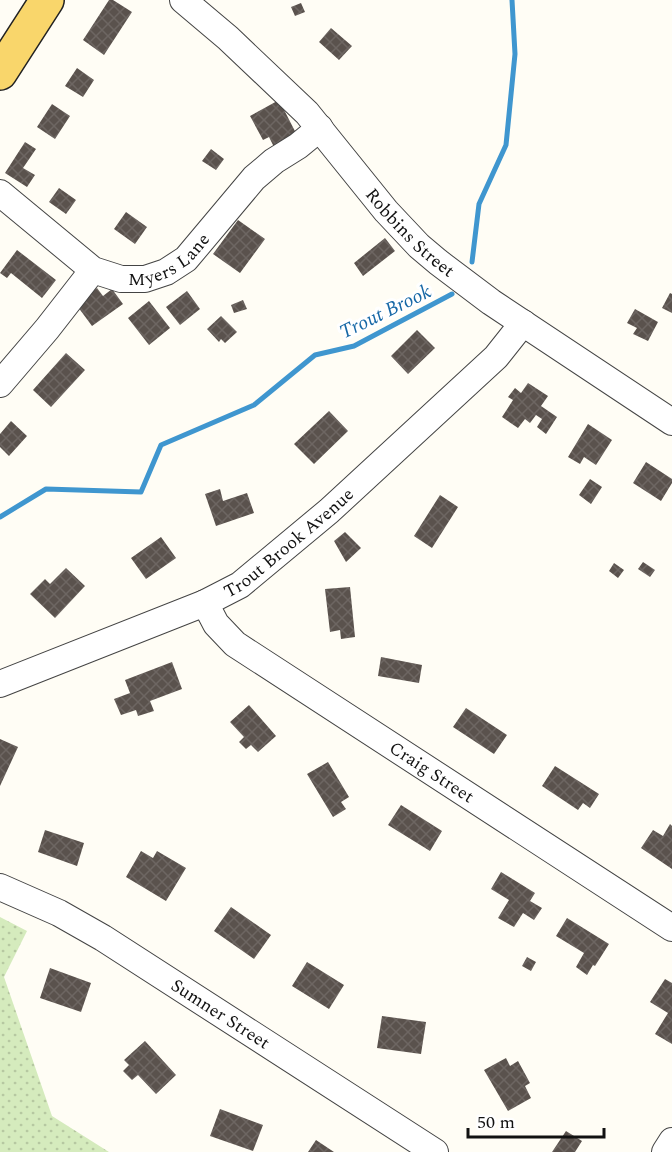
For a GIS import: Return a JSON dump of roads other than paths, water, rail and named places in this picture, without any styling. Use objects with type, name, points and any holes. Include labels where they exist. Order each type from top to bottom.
[{"type":"main road","points":[[0,73],[47,0]]},
{"type":"street","name":"Robbins Street","points":[[183,0],[274,80],[320,129],[386,211],[419,246],[473,289],[672,423]]},
{"type":"street","name":"Myers Lane","points":[[0,194],[93,270],[121,279],[145,279],[166,272],[195,250],[254,178],[320,129]]},
{"type":"street","points":[[0,384],[85,283],[93,270]]},
{"type":"street","name":"Trout Brook Avenue","points":[[0,684],[205,603],[240,585],[330,511],[496,357],[523,323]]},
{"type":"street","name":"Craig Street","points":[[205,603],[216,624],[235,644],[672,928]]},
{"type":"street","name":"Sumner Street","points":[[0,887],[59,914],[103,938],[435,1152]]},
{"type":"street","points":[[665,1152],[672,1141]]},
{"type":"waterway","name":"Trout Brook","points":[[472,262],[479,204],[506,145],[515,54],[512,0]]},
{"type":"waterway","name":"Trout Brook","points":[[0,517],[46,489],[141,492],[161,445],[254,405],[315,355],[354,346],[452,294]]}]
